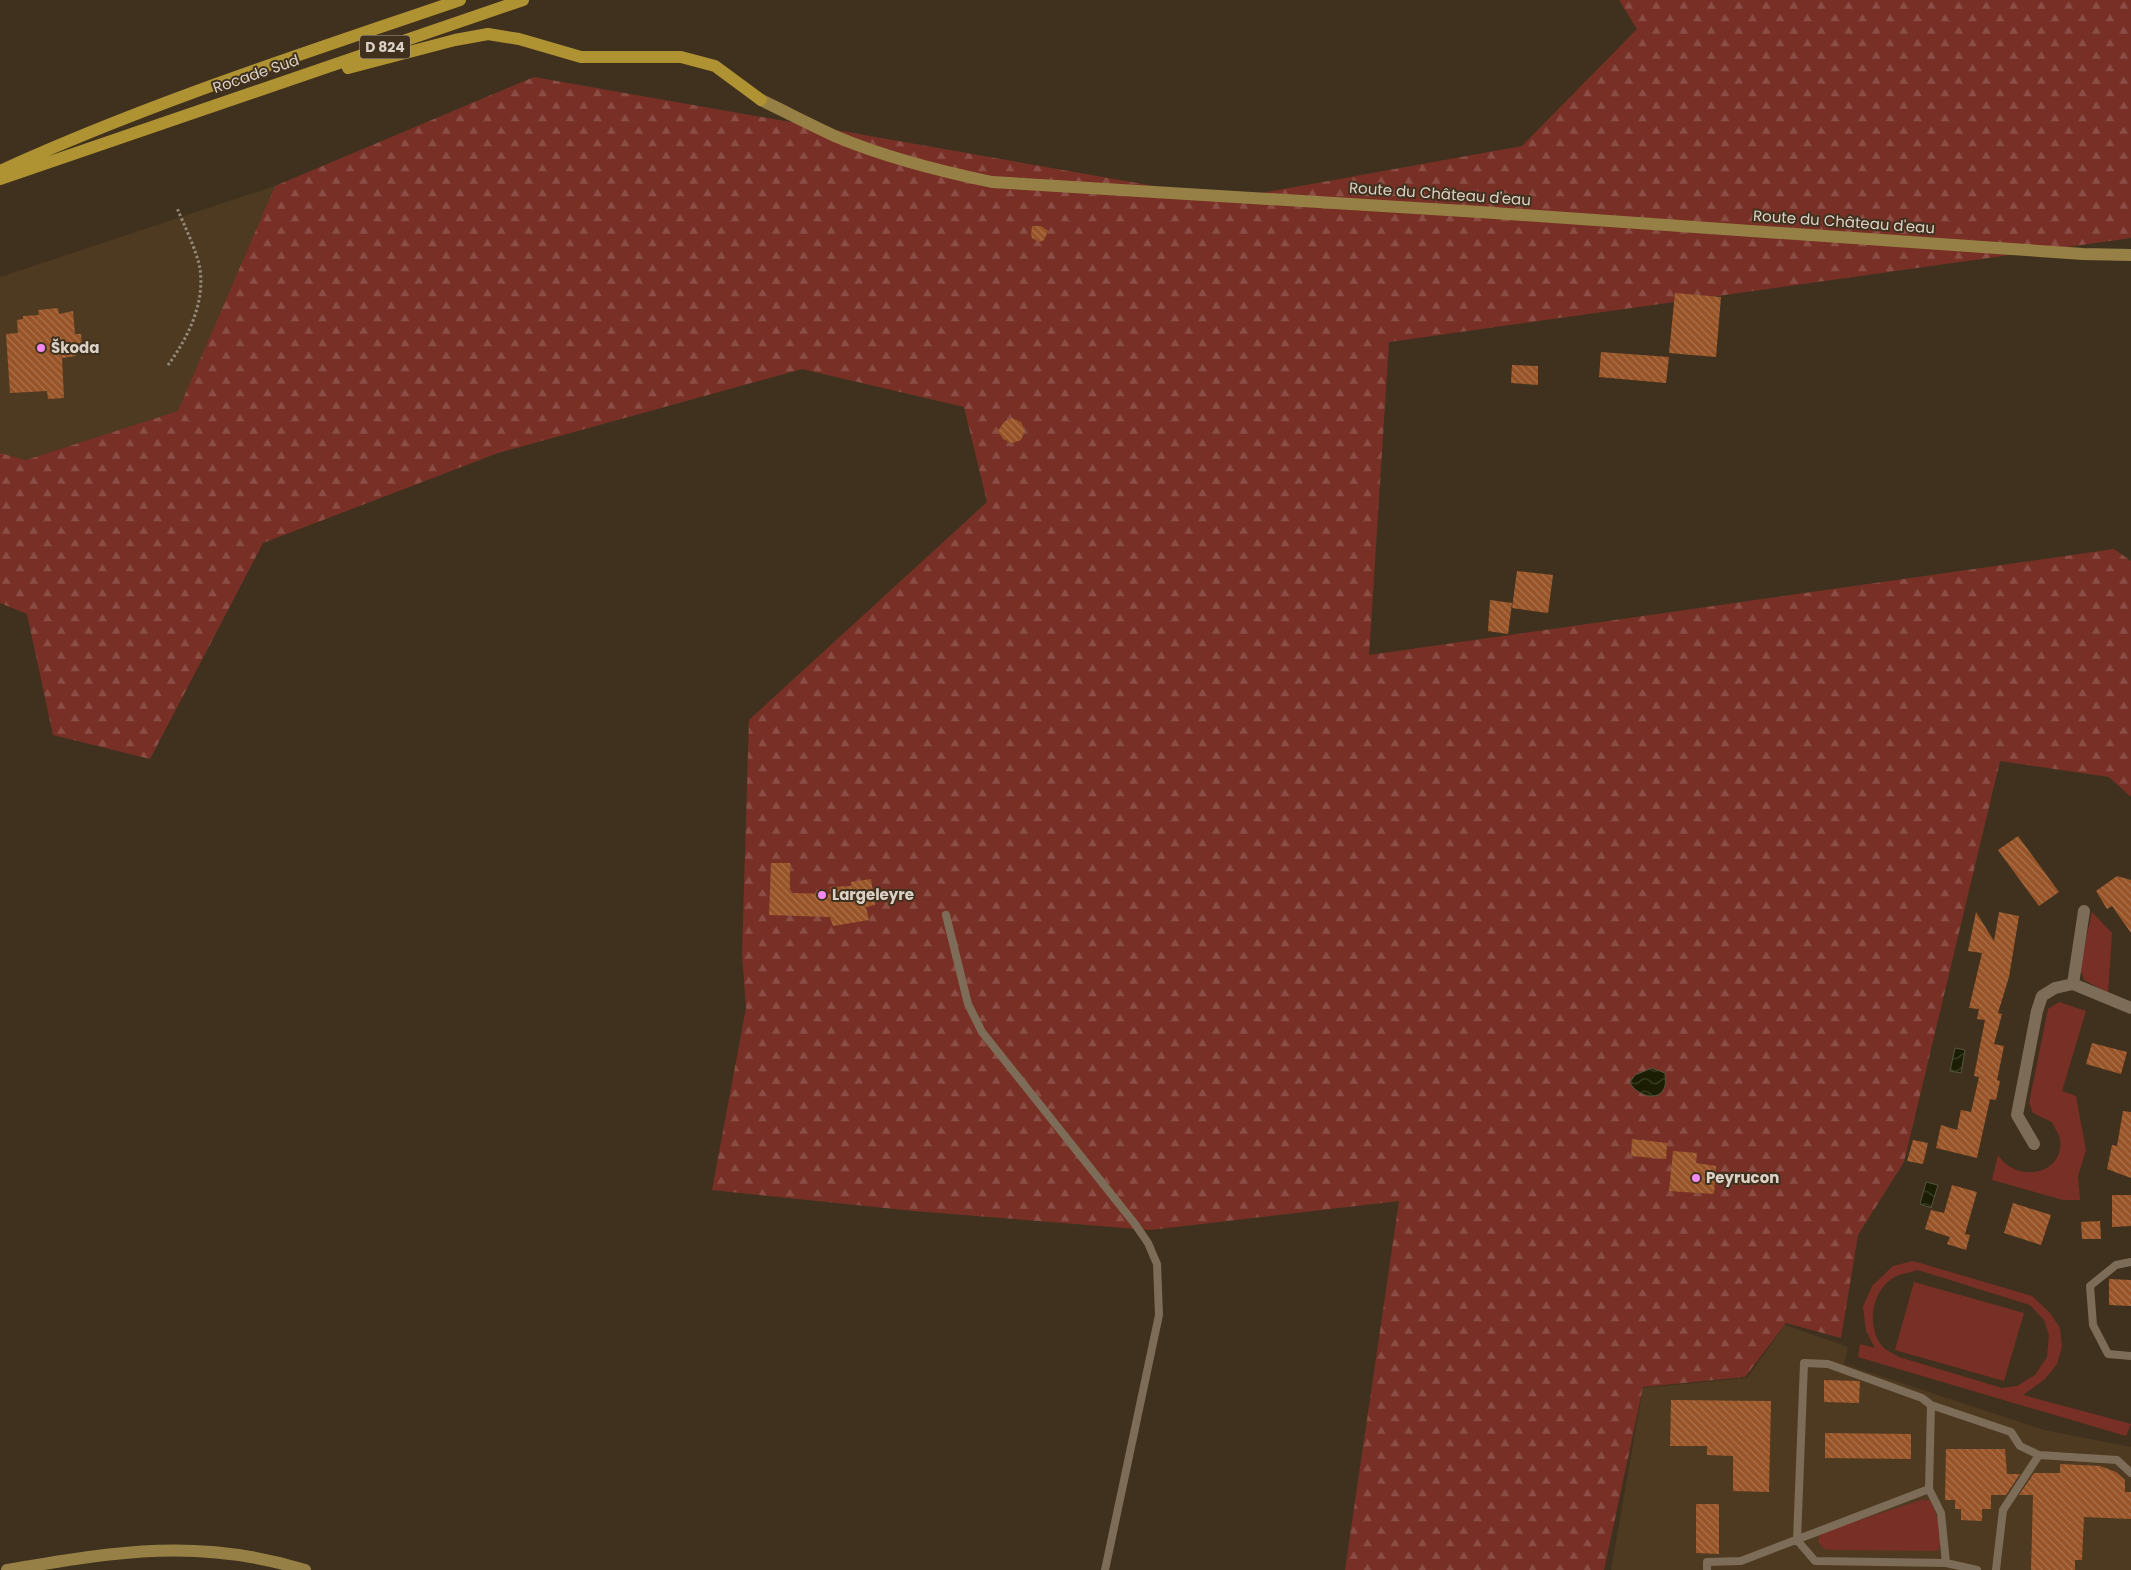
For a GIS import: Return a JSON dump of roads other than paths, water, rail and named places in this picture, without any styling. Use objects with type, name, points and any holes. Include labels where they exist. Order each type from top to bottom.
[{"type":"main road","points":[[0,171],[71,138],[263,66],[460,0]]},
{"type":"main road","name":"Rocade Sud","points":[[0,178],[523,0]]},
{"type":"main road","name":"Route du Château d'eau","points":[[247,95],[445,42],[488,34],[519,39],[581,57],[681,57],[715,66],[761,100],[838,137],[886,155],[938,171],[992,182],[1480,212],[2073,254],[2131,255]]},
{"type":"main road","points":[[7,1570],[95,1555],[190,1549],[238,1553],[305,1570]]},
{"type":"street","points":[[2073,984],[2084,911]]},
{"type":"street","points":[[2034,1144],[2017,1115],[2036,1011],[2042,996],[2055,988],[2073,984],[2131,1008]]},
{"type":"lane","points":[[946,916],[968,1004],[982,1032],[1135,1224],[1148,1243],[1157,1264],[1158,1315],[1105,1570]]},
{"type":"lane","points":[[2131,1262],[2116,1265],[2090,1286],[2093,1325],[2108,1354],[2131,1356]]},
{"type":"lane","points":[[1977,1570],[1946,1563],[1815,1561],[1797,1540],[1804,1363],[1828,1364],[1922,1398],[1930,1405],[2011,1432],[2020,1446],[2039,1455],[2117,1460],[2131,1473]]},
{"type":"lane","points":[[1930,1405],[1929,1490],[1941,1514],[1946,1563]]},
{"type":"lane","points":[[1996,1570],[2003,1510],[2039,1455]]},
{"type":"lane","points":[[1707,1570],[1707,1562],[1741,1561],[1929,1490]]},
{"type":"water","points":[[1955,1048],[1965,1050],[1961,1073],[1950,1071]]},
{"type":"water","points":[[1652,1068],[1665,1073],[1665,1086],[1658,1095],[1648,1096],[1637,1091],[1630,1082],[1635,1075]]},
{"type":"water","points":[[1926,1182],[1938,1185],[1931,1208],[1920,1204]]},
{"type":"place","name":"Škoda","points":[[41,348]]},
{"type":"place","name":"Largeleyre","points":[[822,895]]},
{"type":"place","name":"Peyrucon","points":[[1696,1178]]}]
